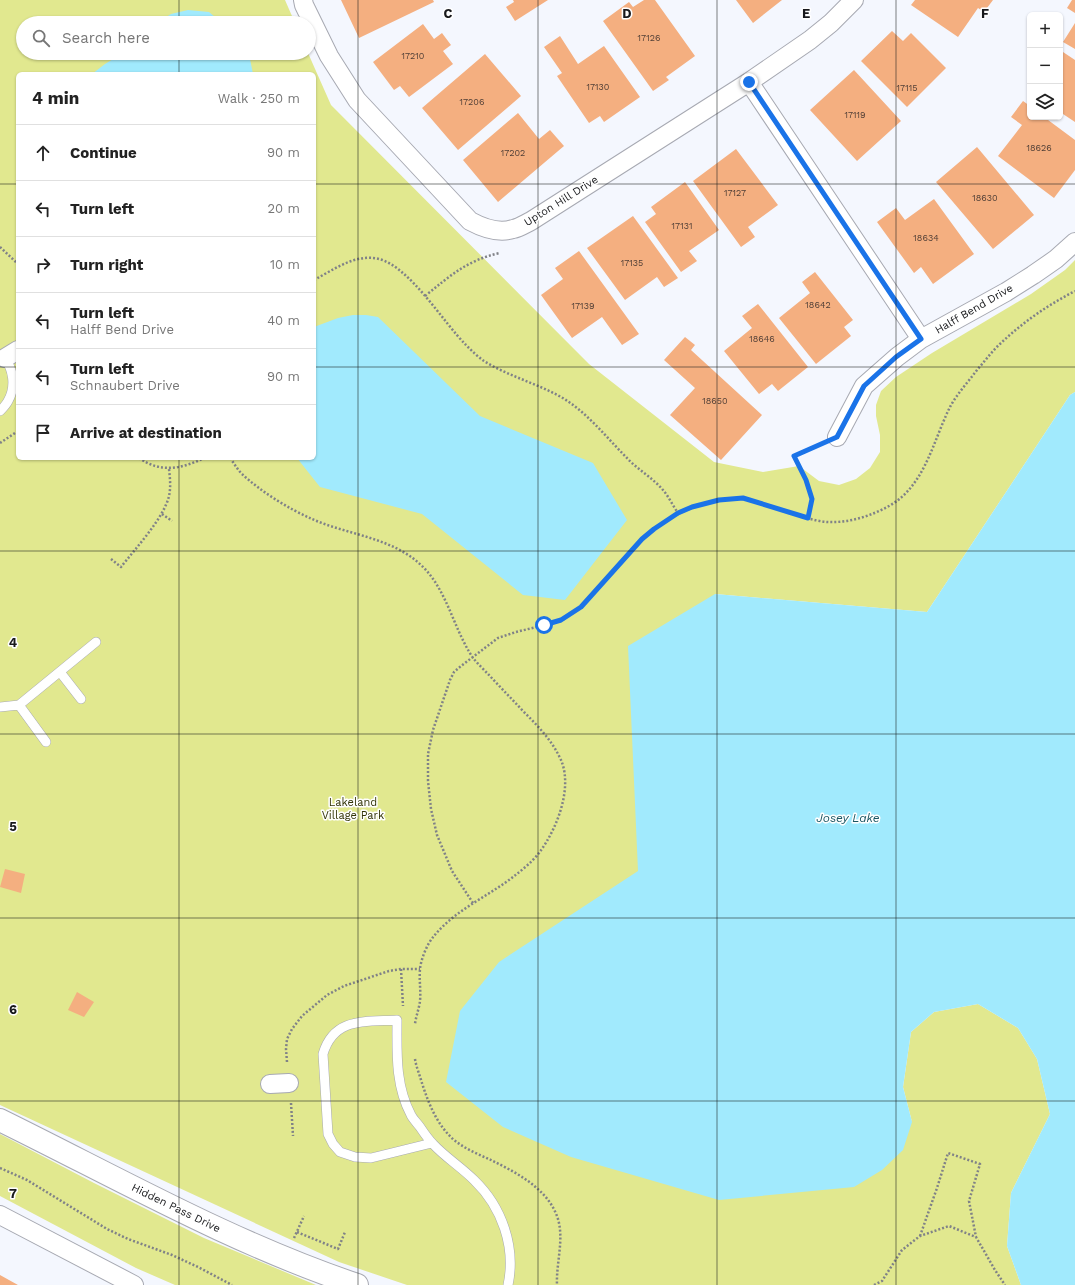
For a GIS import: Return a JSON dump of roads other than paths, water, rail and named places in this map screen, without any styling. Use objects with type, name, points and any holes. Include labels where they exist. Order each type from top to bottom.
[{"type":"street","name":"Upton Hill Drive","points":[[303,0],[309,16]]},
{"type":"street","name":"Upton Hill Drive","points":[[316,30],[329,56],[357,100],[470,221],[483,228],[497,231],[513,230],[531,221],[749,82],[810,40],[831,23],[854,0]]},
{"type":"street","points":[[749,82],[921,339]]},
{"type":"street","name":"Halff Bend Drive","points":[[837,437],[864,386],[896,357],[921,339],[1006,292],[1033,275],[1056,259],[1075,242]]},
{"type":"street","points":[[270,1084],[289,1082]]},
{"type":"street","name":"Hidden Pass Drive","points":[[0,1120],[183,1213],[329,1276],[357,1285]]},
{"type":"street","points":[[0,1215],[134,1285]]},
{"type":"lane","points":[[0,411],[8,402],[13,389],[13,375],[8,362],[8,354]]},
{"type":"lane","points":[[0,707],[19,705],[96,642]]},
{"type":"lane","points":[[60,672],[81,699]]},
{"type":"lane","points":[[19,705],[46,742]]},
{"type":"lane","points":[[432,1143],[371,1158],[355,1157],[340,1152],[333,1144],[328,1134],[323,1054],[326,1044],[334,1033],[341,1027],[352,1023],[397,1020],[398,1068],[402,1093],[411,1115],[432,1143],[474,1180],[491,1200],[502,1220],[507,1234],[511,1254],[508,1285]]},
{"type":"water","points":[[188,10],[209,12],[214,16],[168,16]]},
{"type":"water","points":[[112,60],[250,60],[253,72],[95,72]]},
{"type":"water","points":[[353,315],[378,317],[480,416],[593,463],[627,520],[565,600],[523,595],[422,514],[320,487],[299,460],[316,460],[316,326],[338,318]]},
{"type":"water","name":"Josey Lake","points":[[1075,392],[1075,1285],[1021,1285],[1007,1246],[1011,1193],[1050,1114],[1037,1059],[1018,1028],[978,1004],[934,1012],[911,1032],[903,1087],[912,1122],[903,1150],[882,1170],[854,1187],[719,1200],[571,1157],[503,1127],[446,1082],[460,1011],[499,962],[638,871],[628,646],[715,594],[927,612],[1070,395]]},
{"type":"park label","name":"Lakeland Village Park","points":[[353,808]]}]
